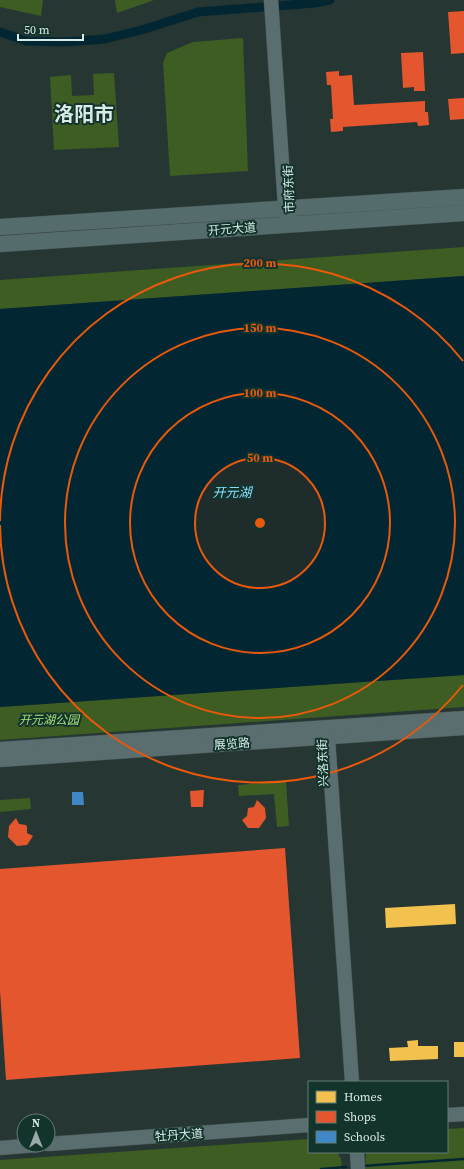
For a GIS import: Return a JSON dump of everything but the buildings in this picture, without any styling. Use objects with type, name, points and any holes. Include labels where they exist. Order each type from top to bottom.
[{"type":"main road","name":"开元大道","points":[[0,227],[288,207],[464,197]]},
{"type":"main road","name":"开元大道","points":[[0,244],[464,213]]},
{"type":"street","name":"市府东街","points":[[271,0],[276,26]]},
{"type":"street","name":"市府东街","points":[[277,0],[276,26],[290,225]]},
{"type":"street","name":"展览路","points":[[0,760],[324,735],[464,718]]},
{"type":"street","name":"展览路","points":[[0,749],[464,728]]},
{"type":"street","name":"兴洛东街","points":[[324,735],[344,1081]]},
{"type":"street","name":"兴洛东街","points":[[324,735],[352,1081]]},
{"type":"street","points":[[448,1115],[464,1114]]},
{"type":"street","name":"牡丹大道","points":[[56,1143],[308,1125]]},
{"type":"street","points":[[0,1148],[16,1147]]},
{"type":"street","points":[[349,1153],[350,1169]]},
{"type":"street","points":[[357,1153],[358,1169]]},
{"type":"green space","points":[[0,0],[43,0],[41,16],[0,7]]},
{"type":"green space","points":[[115,0],[154,0],[117,13]]},
{"type":"green space","points":[[243,38],[248,171],[170,176],[163,63],[167,53],[193,42]]},
{"type":"green space","points":[[114,73],[119,147],[54,150],[50,77],[71,75],[72,96],[94,95],[93,74]]},
{"type":"green space","points":[[464,247],[464,276],[0,309],[0,280]]},
{"type":"green space","name":"开元湖公园","points":[[464,675],[464,707],[0,740],[0,707]]},
{"type":"green space","points":[[286,781],[289,826],[277,827],[274,794],[239,796],[238,785]]},
{"type":"green space","points":[[30,798],[31,809],[0,812],[0,800]]},
{"type":"green space","points":[[464,1128],[464,1169],[365,1169],[366,1153],[448,1153],[448,1129]]},
{"type":"green space","points":[[308,1139],[308,1153],[338,1153],[341,1159],[342,1169],[0,1169],[0,1160]]},
{"type":"water","name":"开元湖","points":[[464,276],[464,675],[0,707],[0,309]]},
{"type":"waterway","points":[[0,32],[26,41],[65,42],[105,39],[145,29],[198,12],[315,3],[330,0]]},
{"type":"waterway","points":[[362,1166],[464,1159]]},
{"type":"waterway","points":[[321,1169],[346,1167]]},
{"type":"district","name":"洛阳市","points":[[84,114]]}]
